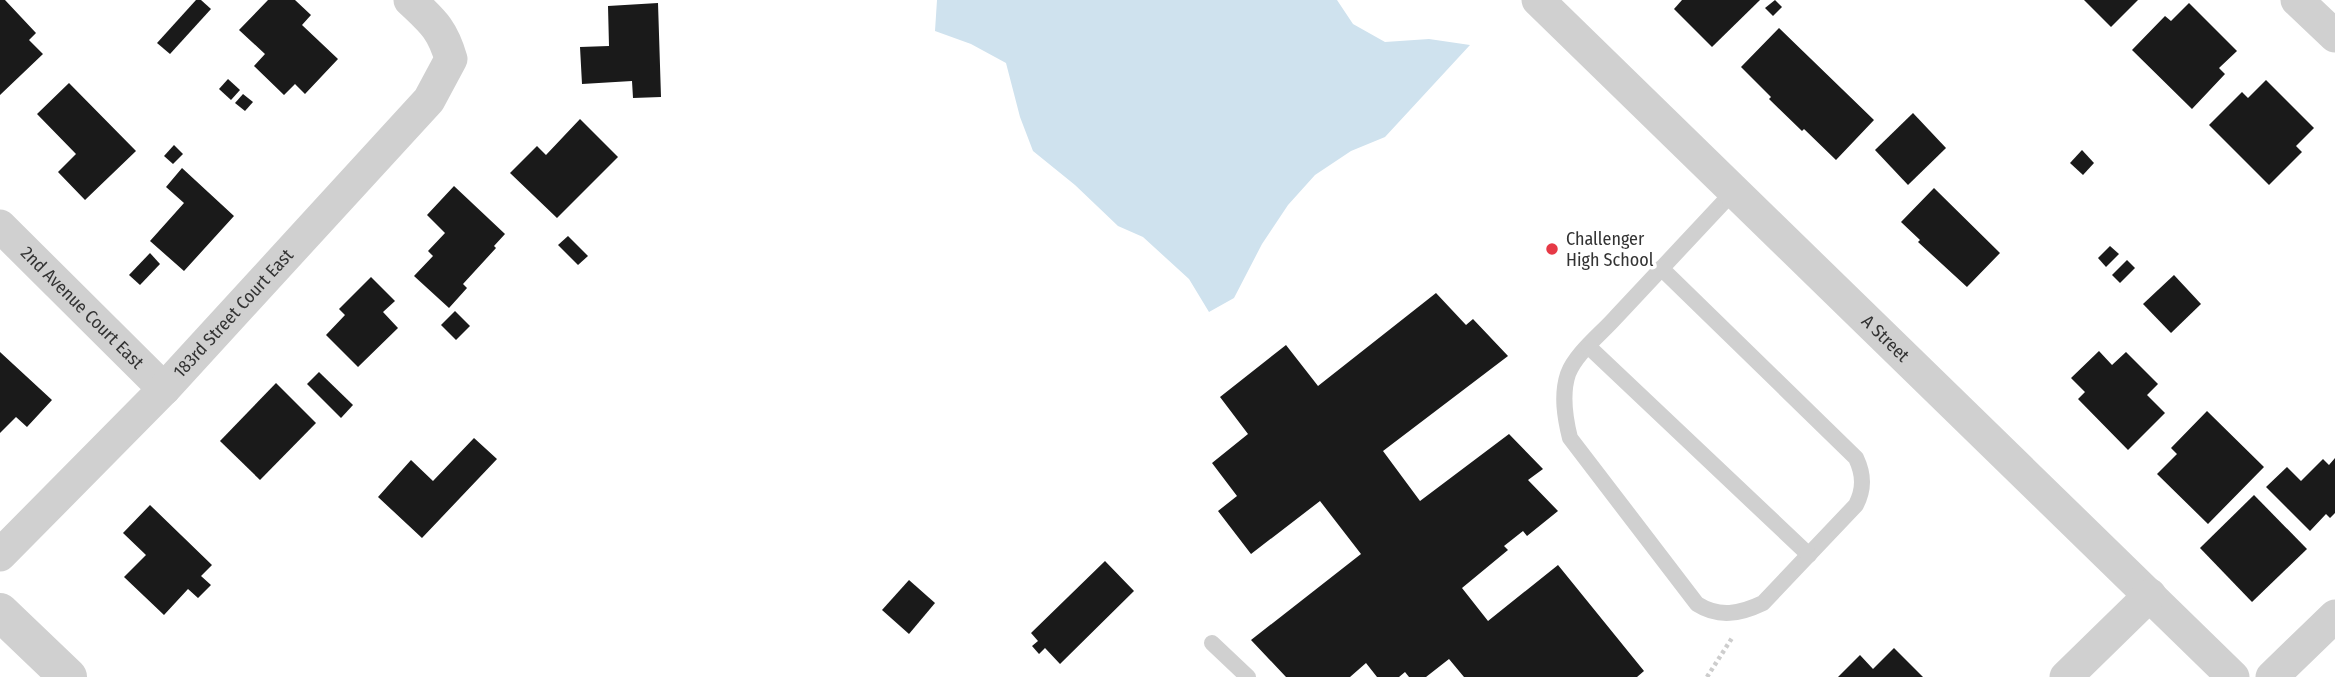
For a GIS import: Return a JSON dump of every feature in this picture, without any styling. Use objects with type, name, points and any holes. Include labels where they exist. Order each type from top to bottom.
[{"type":"street","name":"183rd Street Court East","points":[[0,555],[164,390],[429,100],[451,59],[445,38],[410,0]]},
{"type":"street","points":[[2297,0],[2335,36]]},
{"type":"street","name":"A Street","points":[[1554,5],[1734,191],[2233,677]]},
{"type":"street","name":"2nd Avenue Court East","points":[[0,226],[164,390]]},
{"type":"street","points":[[2066,677],[2150,595]]},
{"type":"street","points":[[0,612],[68,677]]},
{"type":"street","points":[[2272,677],[2335,616]]},
{"type":"lane","points":[[1661,268],[1856,458],[1861,469],[1862,492],[1856,505],[1763,603],[1749,610],[1723,615],[1709,612],[1697,604],[1570,438],[1565,419],[1564,393],[1569,373],[1589,347],[1661,268],[1734,191]]},
{"type":"lane","points":[[1589,347],[1809,555]]},
{"type":"lane","points":[[1212,643],[1248,677]]},
{"type":"path","points":[[1707,677],[1749,610]]},
{"type":"water","points":[[937,0],[1337,0],[1353,24],[1385,42],[1429,39],[1470,45],[1385,137],[1351,151],[1315,175],[1288,205],[1262,244],[1234,298],[1209,312],[1189,279],[1143,237],[1118,226],[1075,185],[1033,151],[1020,117],[1006,63],[971,44],[935,31]]},
{"type":"building","points":[[0,0],[5,0],[36,33],[29,40],[43,54],[0,95]]},
{"type":"building","points":[[196,0],[201,0],[211,9],[170,54],[157,43]]},
{"type":"building","points":[[268,0],[295,0],[311,15],[302,25],[338,59],[305,94],[295,84],[284,95],[254,66],[265,54],[239,30]]},
{"type":"building","points":[[1682,0],[1760,0],[1712,47],[1674,9]]},
{"type":"building","points":[[1775,0],[1782,7],[1773,16],[1765,8]]},
{"type":"building","points":[[2084,0],[2138,0],[2111,27]]},
{"type":"building","points":[[658,3],[661,97],[633,98],[632,81],[582,84],[580,47],[609,46],[608,6]]},
{"type":"building","points":[[2189,3],[2237,51],[2219,68],[2225,74],[2192,109],[2132,50],[2165,16],[2171,21]]},
{"type":"building","points":[[1779,28],[1874,120],[1836,160],[1769,99],[1771,97],[1741,67]]},
{"type":"building","points":[[228,79],[240,90],[231,100],[219,89]]},
{"type":"building","points":[[2266,80],[2314,128],[2296,146],[2302,152],[2269,185],[2209,125],[2242,92],[2248,98]]},
{"type":"building","points":[[69,83],[136,151],[85,200],[58,172],[76,154],[37,114]]},
{"type":"building","points":[[243,94],[253,102],[245,111],[235,103]]},
{"type":"building","points":[[1913,113],[1946,148],[1908,185],[1875,150]]},
{"type":"building","points":[[580,119],[618,157],[557,218],[510,173],[537,146],[546,155]]},
{"type":"building","points":[[174,145],[183,154],[173,164],[164,156]]},
{"type":"building","points":[[2082,150],[2094,163],[2083,175],[2070,163]]},
{"type":"building","points":[[182,168],[234,216],[184,271],[150,241],[184,203],[166,187]]},
{"type":"building","points":[[454,186],[505,234],[494,246],[496,248],[463,284],[467,288],[449,308],[414,276],[433,256],[428,251],[445,233],[427,215]]},
{"type":"building","points":[[1934,188],[2000,253],[1967,287],[1918,242],[1920,240],[1901,222]]},
{"type":"building","points":[[568,236],[588,256],[578,265],[558,245]]},
{"type":"building","points":[[2110,246],[2119,254],[2106,267],[2098,258]]},
{"type":"building","points":[[150,253],[160,264],[140,285],[129,275]]},
{"type":"building","points":[[2127,260],[2135,268],[2120,283],[2112,275]]},
{"type":"building","points":[[2174,275],[2201,304],[2171,333],[2143,304]]},
{"type":"building","points":[[371,277],[395,301],[383,312],[398,328],[358,367],[326,335],[345,315],[339,309]]},
{"type":"building","points":[[1436,293],[1466,325],[1473,319],[1508,356],[1383,451],[1420,501],[1509,434],[1543,469],[1528,480],[1558,511],[1527,536],[1523,531],[1504,546],[1508,550],[1462,588],[1488,621],[1558,565],[1644,671],[1637,677],[1464,677],[1449,659],[1426,677],[1409,677],[1405,672],[1399,677],[1377,677],[1366,663],[1350,677],[1286,677],[1251,640],[1361,554],[1320,501],[1251,554],[1218,511],[1237,496],[1212,463],[1248,434],[1220,397],[1286,345],[1318,386]]},
{"type":"building","points":[[455,311],[470,326],[456,340],[441,325]]},
{"type":"building","points":[[2099,351],[2112,365],[2126,352],[2158,384],[2147,395],[2165,413],[2128,450],[2078,399],[2085,392],[2071,378]]},
{"type":"building","points":[[0,352],[52,400],[27,427],[16,417],[0,433]]},
{"type":"building","points":[[319,372],[353,405],[341,418],[307,384]]},
{"type":"building","points":[[276,383],[316,423],[260,480],[220,441]]},
{"type":"building","points":[[2207,411],[2264,467],[2208,524],[2157,474],[2177,454],[2171,448]]},
{"type":"building","points":[[474,438],[497,459],[422,538],[378,497],[411,460],[433,481]]},
{"type":"building","points":[[2335,458],[2335,513],[2330,518],[2326,514],[2310,531],[2266,487],[2287,467],[2301,481],[2323,459],[2329,465]]},
{"type":"building","points":[[2254,495],[2307,549],[2252,602],[2200,548]]},
{"type":"building","points":[[150,505],[212,565],[201,576],[211,585],[198,598],[188,589],[164,615],[124,577],[146,555],[123,533]]},
{"type":"building","points":[[1105,561],[1134,591],[1060,664],[1045,648],[1039,654],[1032,646],[1038,641],[1031,633]]},
{"type":"building","points":[[909,580],[935,603],[909,634],[882,610]]},
{"type":"building","points":[[1894,648],[1923,677],[1838,677],[1860,655],[1873,669]]},
{"type":"place","name":"Challenger High School","points":[[1552,249]]}]
